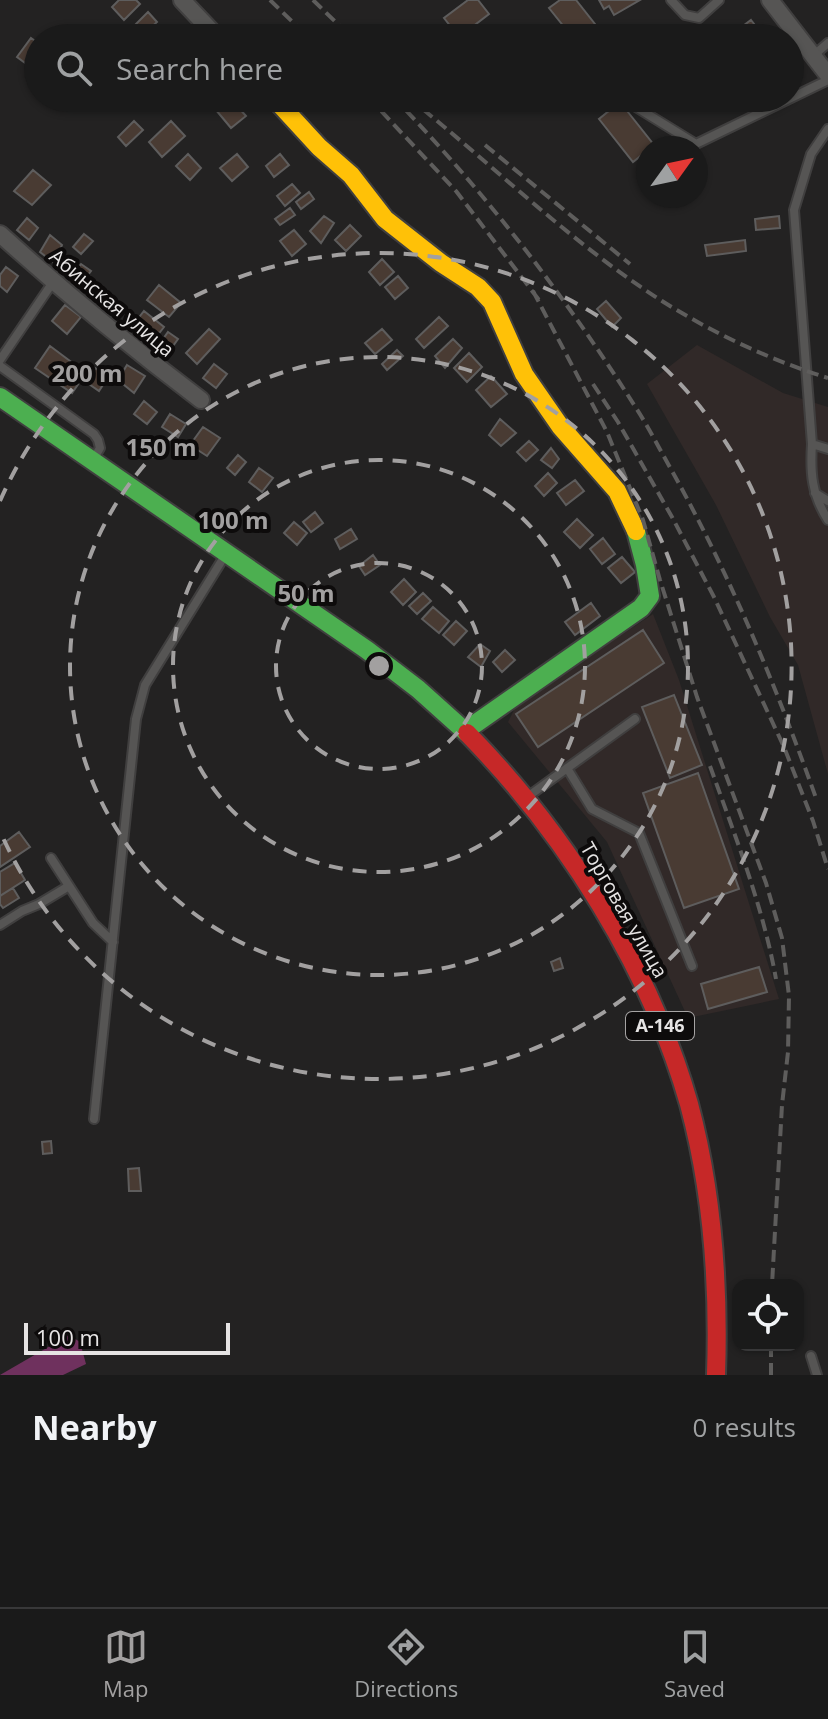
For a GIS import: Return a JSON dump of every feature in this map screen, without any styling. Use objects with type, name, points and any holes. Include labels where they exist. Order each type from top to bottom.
[{"type":"main road","points":[[287,112],[319,147],[351,175],[385,219],[441,263],[478,287],[492,302],[524,374],[560,426],[617,491],[636,531],[650,596],[641,608],[465,731]]},
{"type":"main road","name":"А-146","points":[[0,397],[369,653],[465,731]]},
{"type":"main road","name":"Торговая улица","points":[[465,731],[547,823],[584,877],[650,1001],[671,1053],[685,1092],[701,1157],[716,1293],[716,1375]]},
{"type":"street","points":[[182,0],[205,24]]},
{"type":"street","points":[[770,0],[788,24]]},
{"type":"street","points":[[804,44],[828,77]]},
{"type":"street","name":"Абинская улица","points":[[0,234],[131,347],[201,400]]},
{"type":"lane","points":[[671,0],[685,15],[699,18],[719,0]]},
{"type":"lane","points":[[813,56],[828,43]]},
{"type":"lane","points":[[804,89],[828,77]]},
{"type":"lane","points":[[644,112],[696,144],[759,112]]},
{"type":"lane","points":[[828,129],[811,154],[794,210],[814,492],[828,520]]},
{"type":"lane","points":[[0,360],[53,282]]},
{"type":"lane","points":[[0,366],[94,434],[100,448],[92,460]]},
{"type":"lane","points":[[812,444],[828,449]]},
{"type":"lane","points":[[814,492],[828,501]]},
{"type":"lane","points":[[94,1119],[136,719],[145,685],[226,553]]},
{"type":"lane","points":[[526,798],[635,719]]},
{"type":"lane","points":[[567,768],[592,809],[639,833],[692,966]]},
{"type":"lane","points":[[51,858],[93,923],[113,942]]},
{"type":"lane","points":[[0,925],[69,886]]},
{"type":"lane","points":[[811,1356],[817,1375]]},
{"type":"shaded area","points":[[697,345],[783,393],[828,407],[828,774],[798,665],[770,617],[716,505],[647,384]]},
{"type":"shaded area","points":[[653,614],[679,680],[779,999],[688,1018],[607,842],[508,722],[517,704]]},
{"type":"shaded area","points":[[69,1335],[80,1342],[86,1364],[63,1375],[0,1375]]},
{"type":"building","points":[[119,0],[136,0],[140,4],[124,20],[112,7]]},
{"type":"building","points":[[468,0],[478,0],[489,14],[476,24],[449,24],[444,18]]},
{"type":"building","points":[[560,0],[576,0],[595,24],[562,24],[549,8]]},
{"type":"building","points":[[599,0],[640,0],[614,15],[609,6],[604,9]]},
{"type":"building","points":[[148,12],[157,22],[155,24],[136,24]]},
{"type":"building","points":[[24,48],[24,62],[17,57]]},
{"type":"building","points":[[218,112],[242,112],[246,116],[231,128]]},
{"type":"building","points":[[608,112],[628,112],[647,136],[636,136],[636,160],[633,162],[599,119]]},
{"type":"building","points":[[134,121],[143,130],[126,146],[118,137]]},
{"type":"building","points":[[171,121],[185,136],[162,157],[149,142]]},
{"type":"building","points":[[188,154],[201,168],[190,180],[176,166]]},
{"type":"building","points":[[237,154],[248,167],[232,181],[220,168]]},
{"type":"building","points":[[280,154],[289,165],[274,177],[266,166]]},
{"type":"building","points":[[33,170],[51,185],[32,205],[14,191]]},
{"type":"building","points":[[292,184],[300,193],[285,206],[277,196]]},
{"type":"building","points":[[309,192],[314,199],[301,209],[296,202]]},
{"type":"building","points":[[290,208],[295,215],[280,225],[275,219]]},
{"type":"building","points":[[324,216],[334,223],[321,243],[310,231]]},
{"type":"building","points":[[779,216],[780,228],[756,230],[755,219]]},
{"type":"building","points":[[27,218],[38,228],[29,240],[17,230]]},
{"type":"building","points":[[350,225],[361,236],[346,251],[335,240]]},
{"type":"building","points":[[294,230],[306,244],[292,256],[280,241]]},
{"type":"building","points":[[84,234],[93,241],[81,254],[73,247]]},
{"type":"building","points":[[50,235],[62,245],[54,263],[40,252]]},
{"type":"building","points":[[745,240],[746,251],[707,256],[705,245]]},
{"type":"building","points":[[382,259],[394,272],[380,285],[369,272]]},
{"type":"building","points":[[81,264],[91,271],[81,284],[72,276]]},
{"type":"building","points":[[6,267],[18,276],[7,292],[0,286],[0,275]]},
{"type":"building","points":[[398,276],[408,288],[395,299],[385,287]]},
{"type":"building","points":[[159,285],[181,303],[169,317],[147,300]]},
{"type":"building","points":[[606,301],[621,318],[612,327],[597,309]]},
{"type":"building","points":[[65,305],[81,317],[67,334],[52,321]]},
{"type":"building","points":[[144,311],[164,327],[153,341],[133,325]]},
{"type":"building","points":[[439,317],[448,326],[424,348],[416,339]]},
{"type":"building","points":[[209,329],[220,339],[197,364],[186,353]]},
{"type":"building","points":[[382,329],[392,340],[375,354],[365,343]]},
{"type":"building","points":[[168,332],[178,339],[168,353],[158,346]]},
{"type":"building","points":[[453,339],[462,348],[445,368],[435,356]]},
{"type":"building","points":[[50,346],[86,373],[72,393],[35,368]]},
{"type":"building","points":[[397,350],[403,356],[387,370],[382,364]]},
{"type":"building","points":[[469,353],[482,367],[467,382],[454,368]]},
{"type":"building","points":[[214,364],[227,374],[216,388],[203,378]]},
{"type":"building","points":[[127,365],[145,376],[134,393],[118,380]]},
{"type":"building","points":[[95,368],[108,377],[99,391],[86,382]]},
{"type":"building","points":[[491,376],[507,394],[491,407],[476,390]]},
{"type":"building","points":[[144,401],[157,412],[147,424],[134,414]]},
{"type":"building","points":[[170,414],[186,424],[178,437],[162,427]]},
{"type":"building","points":[[500,419],[516,433],[501,446],[489,435]]},
{"type":"building","points":[[203,427],[220,438],[207,456],[190,445]]},
{"type":"building","points":[[529,441],[538,450],[526,461],[517,452]]},
{"type":"building","points":[[551,448],[559,459],[552,468],[541,460]]},
{"type":"building","points":[[238,455],[246,462],[235,475],[227,468]]},
{"type":"building","points":[[259,468],[273,478],[262,492],[249,482]]},
{"type":"building","points":[[548,473],[557,483],[544,496],[535,486]]},
{"type":"building","points":[[575,480],[584,491],[566,505],[557,493]]},
{"type":"building","points":[[315,512],[323,523],[311,532],[303,522]]},
{"type":"building","points":[[577,519],[593,535],[580,548],[564,532]]},
{"type":"building","points":[[294,522],[307,533],[297,545],[284,533]]},
{"type":"building","points":[[351,529],[357,539],[340,549],[335,539]]},
{"type":"building","points":[[603,538],[615,554],[602,564],[590,549]]},
{"type":"building","points":[[373,555],[380,565],[365,575],[359,566]]},
{"type":"building","points":[[622,557],[635,572],[621,583],[608,568]]},
{"type":"building","points":[[404,579],[416,592],[403,605],[391,592]]},
{"type":"building","points":[[423,593],[431,601],[417,614],[409,606]]},
{"type":"building","points":[[591,603],[600,616],[575,635],[565,622]]},
{"type":"building","points":[[433,607],[449,621],[439,633],[422,619]]},
{"type":"building","points":[[456,621],[467,631],[454,645],[443,635]]},
{"type":"building","points":[[643,630],[664,663],[538,747],[516,714]]},
{"type":"building","points":[[480,644],[490,651],[481,667],[468,657]]},
{"type":"building","points":[[505,650],[515,660],[502,672],[493,662]]},
{"type":"building","points":[[674,695],[702,765],[670,778],[642,707]]},
{"type":"building","points":[[698,773],[739,889],[684,908],[643,793]]},
{"type":"building","points":[[19,832],[30,847],[0,867],[0,846]]},
{"type":"building","points":[[15,863],[25,880],[0,896],[0,872]]},
{"type":"building","points":[[13,888],[19,898],[3,908],[0,896]]},
{"type":"building","points":[[560,958],[563,968],[554,971],[551,962]]},
{"type":"building","points":[[759,967],[767,992],[708,1009],[701,984]]},
{"type":"building","points":[[51,1141],[52,1153],[43,1154],[42,1142]]},
{"type":"building","points":[[139,1168],[141,1191],[129,1191],[128,1169]]},
{"type":"railway","points":[[270,0],[295,24]]},
{"type":"railway","points":[[313,0],[338,24]]},
{"type":"railway","points":[[382,112],[456,191],[539,300]]},
{"type":"railway","points":[[407,112],[492,208],[553,286],[641,416],[733,591],[785,714],[816,798]]},
{"type":"railway","points":[[426,112],[564,229],[662,301],[742,345],[828,378]]},
{"type":"railway","points":[[485,145],[630,264]]},
{"type":"railway","points":[[533,291],[607,432],[643,520],[697,697],[766,883],[782,938],[789,996],[788,1052],[772,1279]]},
{"type":"railway","points":[[593,384],[672,517],[714,597],[784,747],[828,869]]},
{"type":"railway","points":[[710,766],[756,898],[776,979]]},
{"type":"railway","points":[[771,1351],[771,1375]]},
{"type":"traffic: fast","points":[[0,397],[367,650],[418,689],[467,733]]},
{"type":"traffic: fast","points":[[465,731],[641,608],[650,596],[636,531]]},
{"type":"traffic: slow","points":[[287,112],[319,147],[351,175],[385,219],[441,263],[478,287],[492,302],[524,374],[560,426],[617,491],[636,531]]},
{"type":"traffic: jam","points":[[467,733],[538,814],[600,905],[652,1002],[672,1053],[697,1137],[708,1204],[715,1273],[716,1375]]}]
